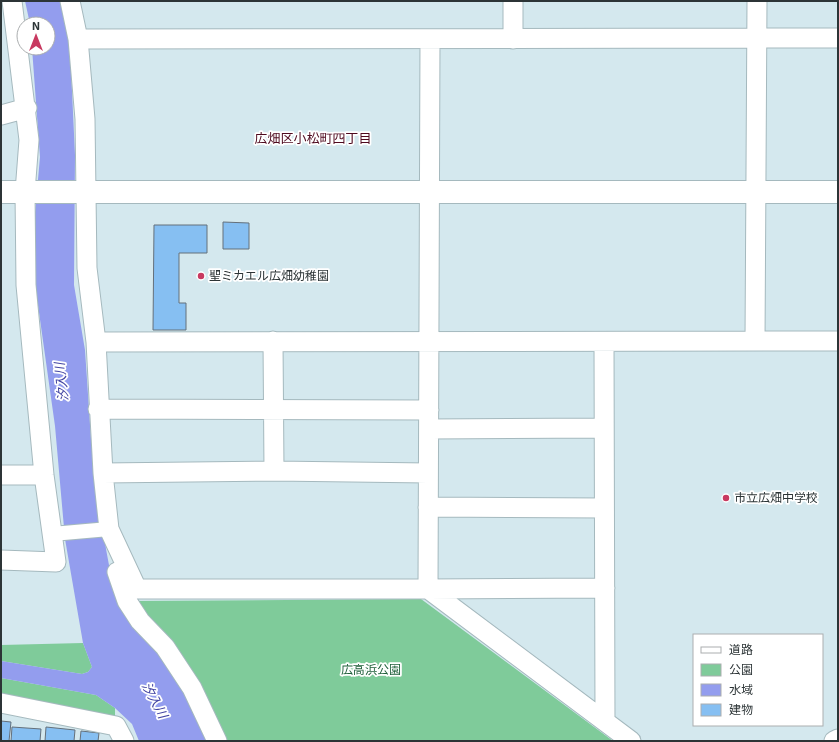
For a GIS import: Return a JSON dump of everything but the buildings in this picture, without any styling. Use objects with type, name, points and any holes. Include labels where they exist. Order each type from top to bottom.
[{"type":"street","points":[[1,560],[56,562],[44,475],[26,285],[25,192],[29,140],[27,108],[12,1]]},
{"type":"street","points":[[70,1],[78,39],[85,118],[87,268],[96,342],[98,410],[103,473],[115,567],[127,601],[140,621],[165,647],[192,688],[217,741]]},
{"type":"street","points":[[513,1],[513,39]]},
{"type":"street","points":[[755,341],[757,1]]},
{"type":"street","points":[[78,39],[838,38]]},
{"type":"street","points":[[428,589],[430,39]]},
{"type":"street","points":[[1,115],[27,108]]},
{"type":"street","points":[[1,192],[838,192]]},
{"type":"street","points":[[96,342],[429,340],[604,342],[838,341]]},
{"type":"street","points":[[273,341],[274,471]]},
{"type":"street","points":[[604,342],[604,721]]},
{"type":"street","points":[[98,410],[429,410]]},
{"type":"street","points":[[429,429],[604,428]]},
{"type":"street","points":[[103,473],[274,471],[428,473]]},
{"type":"street","points":[[1,475],[44,475]]},
{"type":"street","points":[[428,507],[604,508]]},
{"type":"street","points":[[52,534],[109,529]]},
{"type":"street","points":[[109,529],[137,589],[604,588]]},
{"type":"street","points":[[428,589],[631,741]]},
{"type":"street","points":[[1,703],[116,726],[124,741]]},
{"type":"street","points":[[834,741],[838,739]]},
{"type":"green space","name":"広高浜公園","points":[[421,599],[613,741],[222,741],[130,601]]},
{"type":"green space","points":[[83,643],[92,667],[88,672],[82,674],[1,661],[1,645]]},
{"type":"green space","points":[[1,678],[96,695],[115,708],[115,716],[82,712],[1,695]]},
{"type":"water","name":"汐入川","points":[[25,1],[60,1],[70,49],[75,155],[74,285],[85,350],[91,439],[106,549],[114,592],[139,628],[183,685],[211,741],[139,741],[132,724],[115,708],[96,695],[1,678],[1,661],[82,674],[88,672],[92,667],[83,643],[65,539],[55,426],[34,277],[34,224],[40,157],[33,56],[56,56],[56,16],[28,16]]},
{"type":"place","name":"聖ミカエル広畑幼稚園","points":[[201,276]]},
{"type":"place","name":"市立広畑中学校","points":[[726,498]]},
{"type":"district","name":"広畑区小松町四丁目","points":[[313,138]]}]
